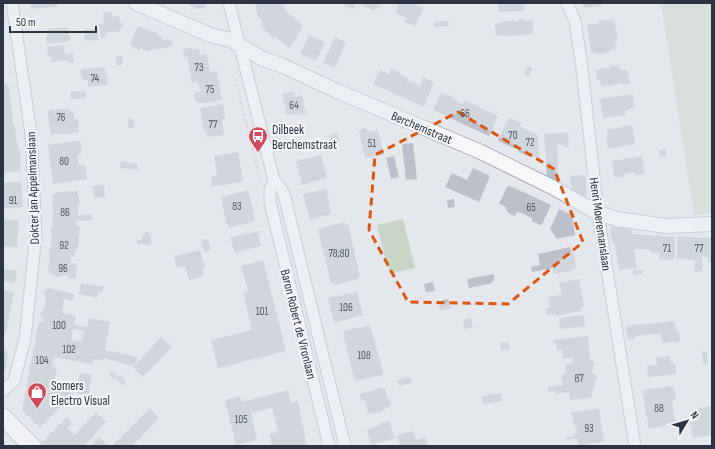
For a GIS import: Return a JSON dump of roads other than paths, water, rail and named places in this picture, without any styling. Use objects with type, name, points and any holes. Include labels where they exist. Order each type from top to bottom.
[{"type":"main road","points":[[3,417],[32,446]]},
{"type":"main road","points":[[3,434],[15,446]]},
{"type":"street","name":"Dokter Jan Appelmanslaan","points":[[3,391],[14,381],[25,339],[36,234],[31,134],[12,3]]},
{"type":"street","name":"Berchemstraat","points":[[136,3],[210,35],[231,40],[263,59],[285,67],[337,91],[481,152],[552,187],[598,213],[617,219],[666,226],[712,224]]},
{"type":"street","name":"Baron Robert de Vironlaan","points":[[229,3],[274,180],[280,187],[286,199],[345,444],[329,446],[270,202],[270,190],[274,180]]},
{"type":"street","name":"Henri Moeremanslaan","points":[[567,3],[575,21],[581,60],[598,213],[635,446]]},
{"type":"street","points":[[270,202],[278,196],[286,199]]},
{"type":"place","name":"Dilbeek Berchemstraat","points":[[258,153]]},
{"type":"place","name":"Somers Electro Visual","points":[[37,409]]}]
